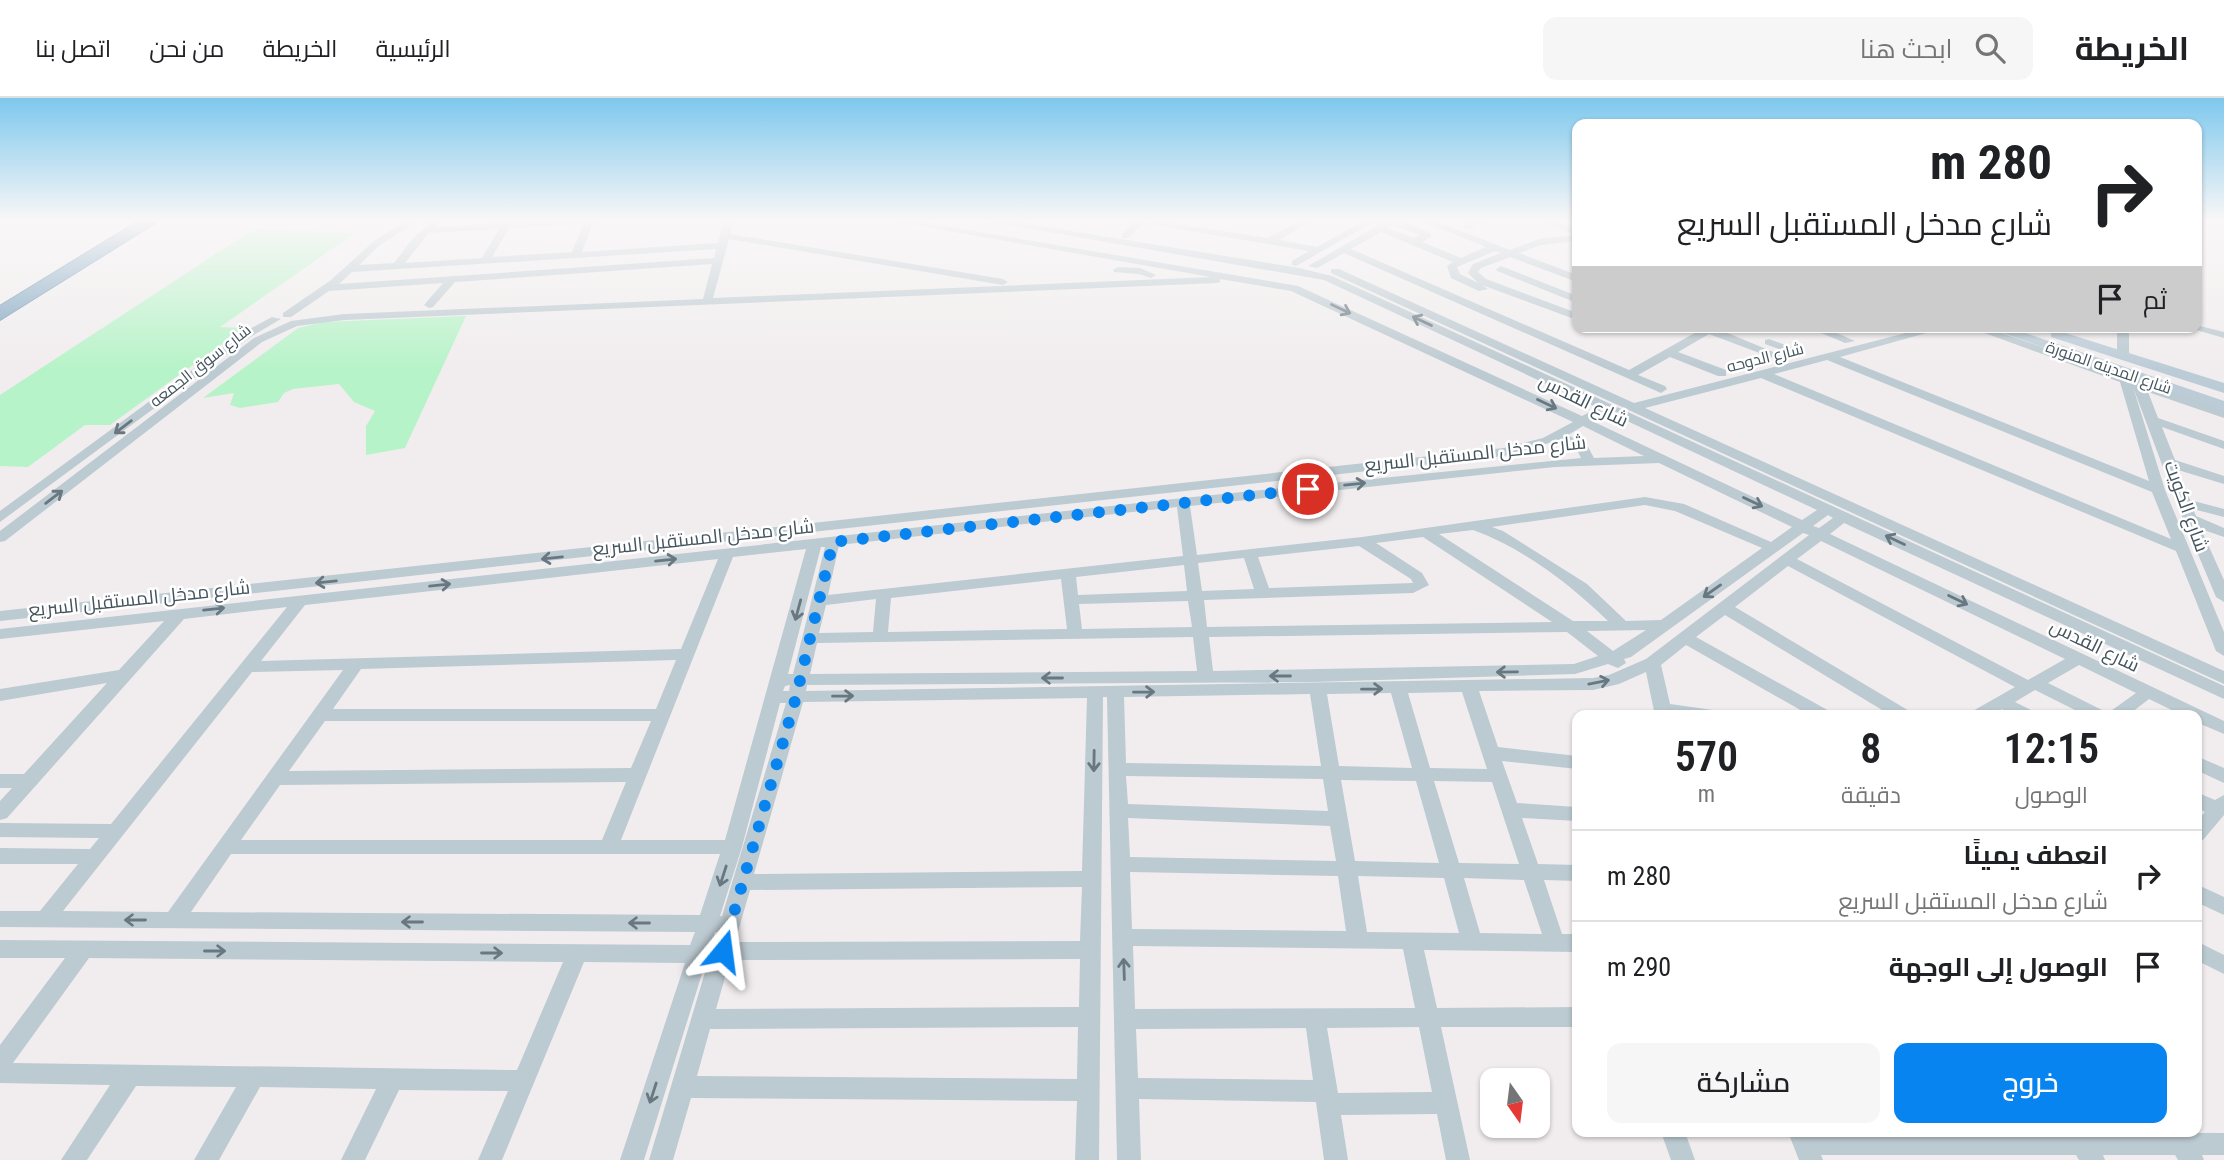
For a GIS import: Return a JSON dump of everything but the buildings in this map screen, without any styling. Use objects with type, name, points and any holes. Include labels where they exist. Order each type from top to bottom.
[{"type":"highway","points":[[0,303],[57,270]]},
{"type":"highway","points":[[0,314],[66,270]]},
{"type":"main road","name":"شارع المدينه المنورة","points":[[2010,333],[2224,406]]},
{"type":"main road","name":"شارع المدينه المنورة","points":[[2050,333],[2129,374],[2224,388]]},
{"type":"street","points":[[287,315],[327,288],[348,270]]},
{"type":"street","points":[[327,288],[593,270]]},
{"type":"street","points":[[708,298],[716,270]]},
{"type":"street","points":[[910,286],[923,270]]},
{"type":"street","points":[[926,270],[1003,282]]},
{"type":"street","name":"شارع سوق الجمعه","points":[[708,298],[1094,278],[1109,270]]},
{"type":"street","points":[[1137,270],[1152,277],[1148,283]]},
{"type":"street","name":"شارع القدس","points":[[1169,270],[1281,284],[1583,421],[2186,710]]},
{"type":"street","points":[[1281,284],[1299,270]]},
{"type":"street","name":"شارع القدس","points":[[1311,270],[1616,406],[1679,440],[2224,693]]},
{"type":"street","points":[[1320,270],[1350,276],[1415,305],[1510,349],[1616,406],[1636,407],[1692,432],[2224,678]]},
{"type":"street","points":[[1393,270],[1661,389]]},
{"type":"street","points":[[1452,270],[1460,279],[1572,321]]},
{"type":"street","points":[[1475,270],[1473,273],[1478,278],[1572,320]]},
{"type":"street","points":[[1478,278],[1500,270]]},
{"type":"street","points":[[1502,270],[1572,298]]},
{"type":"street","points":[[1552,270],[1572,277]]},
{"type":"street","points":[[1337,282],[1350,276]]},
{"type":"street","points":[[429,305],[452,279]]},
{"type":"street","name":"شارع سوق الجمعه","points":[[0,538],[268,334],[310,320],[481,307],[1253,279]]},
{"type":"street","points":[[1415,305],[1439,290]]},
{"type":"street","points":[[1415,305],[1452,296]]},
{"type":"street","name":"شارع سوق الجمعه","points":[[0,518],[248,334],[287,315],[319,309],[429,305],[481,307]]},
{"type":"street","points":[[1448,333],[1462,327]]},
{"type":"street","points":[[2202,330],[2224,335]]},
{"type":"street","points":[[1629,375],[1697,333]]},
{"type":"street","points":[[1717,333],[1783,361]]},
{"type":"street","points":[[1746,333],[1800,354]]},
{"type":"street","points":[[1828,333],[1849,341]]},
{"type":"street","name":"شارع الدوحه","points":[[1636,407],[1763,374],[1800,354],[1875,333]]},
{"type":"street","name":"شارع الدوحه","points":[[1616,406],[1661,389],[1722,373],[1783,361],[1829,357],[1920,333]]},
{"type":"street","points":[[1993,333],[2129,374],[2224,414]]},
{"type":"street","points":[[2124,333],[2129,374]]},
{"type":"street","points":[[1510,349],[1541,336]]},
{"type":"street","points":[[1668,352],[1722,373]]},
{"type":"street","points":[[1829,357],[2158,489]]},
{"type":"street","points":[[1763,374],[2181,548]]},
{"type":"street","name":"شارع الكويت","points":[[2129,374],[2152,420],[2191,522],[2224,597]]},
{"type":"street","name":"شارع الكويت","points":[[2129,374],[2158,489],[2224,651]]},
{"type":"street","name":"شارع مدخل المستقبل السريع","points":[[0,634],[726,554],[1513,451],[1536,446],[1616,406]]},
{"type":"street","points":[[2152,420],[2224,445]]},
{"type":"street","points":[[1679,440],[1692,432]]},
{"type":"street","points":[[1559,435],[1583,450],[1589,461]]},
{"type":"street","name":"شارع مدخل المستقبل السريع","points":[[0,616],[399,574],[823,540],[1589,461],[1661,458]]},
{"type":"street","points":[[2169,463],[2224,480]]},
{"type":"street","points":[[818,601],[1362,541],[1657,501],[1679,507],[1773,548]]},
{"type":"street","points":[[1182,502],[1206,677]]},
{"type":"street","points":[[2183,502],[2224,513]]},
{"type":"street","points":[[956,687],[1105,693],[1398,688],[1561,671],[1613,659],[1828,509]]},
{"type":"street","points":[[777,689],[956,687],[1206,677],[1446,681],[1469,688],[1571,686],[1603,682],[1652,663],[1843,516]]},
{"type":"street","points":[[2170,521],[2191,522],[2224,533]]},
{"type":"street","points":[[1473,526],[1498,534],[1582,587],[1622,626]]},
{"type":"street","points":[[1427,533],[1571,627],[1630,673]]},
{"type":"street","points":[[660,1160],[684,1087],[798,689],[818,601],[823,540]]},
{"type":"street","points":[[632,1160],[732,847],[823,540]]},
{"type":"street","points":[[1071,600],[1413,588],[1421,585],[1417,576],[1362,541]]},
{"type":"street","points":[[609,846],[726,554]]},
{"type":"street","points":[[1251,554],[1263,593]]},
{"type":"street","points":[[1788,560],[2032,685],[2088,710]]},
{"type":"street","points":[[392,590],[399,574]]},
{"type":"street","points":[[1068,574],[1075,634]]},
{"type":"street","points":[[880,637],[884,595]]},
{"type":"street","points":[[45,919],[250,667],[301,600]]},
{"type":"street","points":[[1725,608],[1895,710]]},
{"type":"street","points":[[0,813],[180,613]]},
{"type":"street","points":[[809,638],[1663,625]]},
{"type":"street","points":[[1685,638],[1814,710]]},
{"type":"street","points":[[250,667],[686,654]]},
{"type":"street","points":[[1988,710],[2078,658]]},
{"type":"street","points":[[1652,663],[1662,710]]},
{"type":"street","points":[[173,920],[356,664]]},
{"type":"street","points":[[0,695],[124,675]]},
{"type":"street","points":[[1398,688],[1472,942]]},
{"type":"street","points":[[1469,688],[1555,943]]},
{"type":"street","points":[[1318,690],[1358,940]]},
{"type":"street","points":[[2123,710],[2148,692]]},
{"type":"street","points":[[1105,693],[1118,769],[1129,1160]]},
{"type":"street","points":[[1087,1160],[1092,879],[1105,693]]},
{"type":"street","points":[[2002,702],[2017,710]]},
{"type":"street","points":[[320,715],[662,715]]},
{"type":"street","name":"شارع القدس","points":[[2202,718],[2224,728]]},
{"type":"street","points":[[1492,753],[1572,762]]},
{"type":"street","points":[[2202,765],[2224,776]]},
{"type":"street","points":[[1118,769],[1500,776]]},
{"type":"street","points":[[274,778],[638,775]]},
{"type":"street","points":[[0,781],[29,781]]},
{"type":"street","points":[[2202,801],[2221,806],[2202,828]]},
{"type":"street","points":[[1511,810],[1572,814]]},
{"type":"street","points":[[1119,811],[1339,819]]},
{"type":"street","points":[[0,830],[116,831]]},
{"type":"street","points":[[225,847],[732,847]]},
{"type":"street","points":[[0,856],[94,857]]},
{"type":"street","points":[[1120,864],[1572,873]]},
{"type":"street","points":[[744,882],[1092,879]]},
{"type":"street","points":[[2202,895],[2224,907]]},
{"type":"street","points":[[0,919],[731,924]]},
{"type":"street","points":[[1122,937],[1572,943]]},
{"type":"street","points":[[1412,941],[1458,1160]]},
{"type":"street","points":[[0,949],[697,954]]},
{"type":"street","points":[[0,1063],[83,950]]},
{"type":"street","points":[[723,951],[1091,950]]},
{"type":"street","points":[[2202,953],[2224,965]]},
{"type":"street","points":[[490,1160],[577,954]]},
{"type":"street","points":[[703,1019],[1090,1017]]},
{"type":"street","points":[[1125,1019],[1572,1017]]},
{"type":"street","points":[[1315,1018],[1336,1160]]},
{"type":"street","points":[[0,1073],[524,1080]]},
{"type":"street","points":[[73,1160],[130,1075]]},
{"type":"street","points":[[206,1160],[254,1077]]},
{"type":"street","points":[[353,1160],[393,1079]]},
{"type":"street","points":[[684,1087],[1088,1090]]},
{"type":"street","points":[[1127,1088],[1446,1103]]},
{"type":"street","points":[[1676,1137],[1683,1160]]},
{"type":"street","points":[[1805,1145],[2224,1144]]},
{"type":"green space","points":[[192,270],[302,270],[220,327],[244,328],[110,425],[85,425],[28,467],[0,466],[0,395]]},
{"type":"green space","points":[[466,316],[405,448],[366,455],[366,426],[375,411],[354,402],[339,384],[293,389],[284,393],[278,402],[240,408],[230,405],[234,393],[203,398],[298,328],[324,322]]},
{"type":"route","points":[[723,951],[796,697],[833,542],[1308,489]]}]
